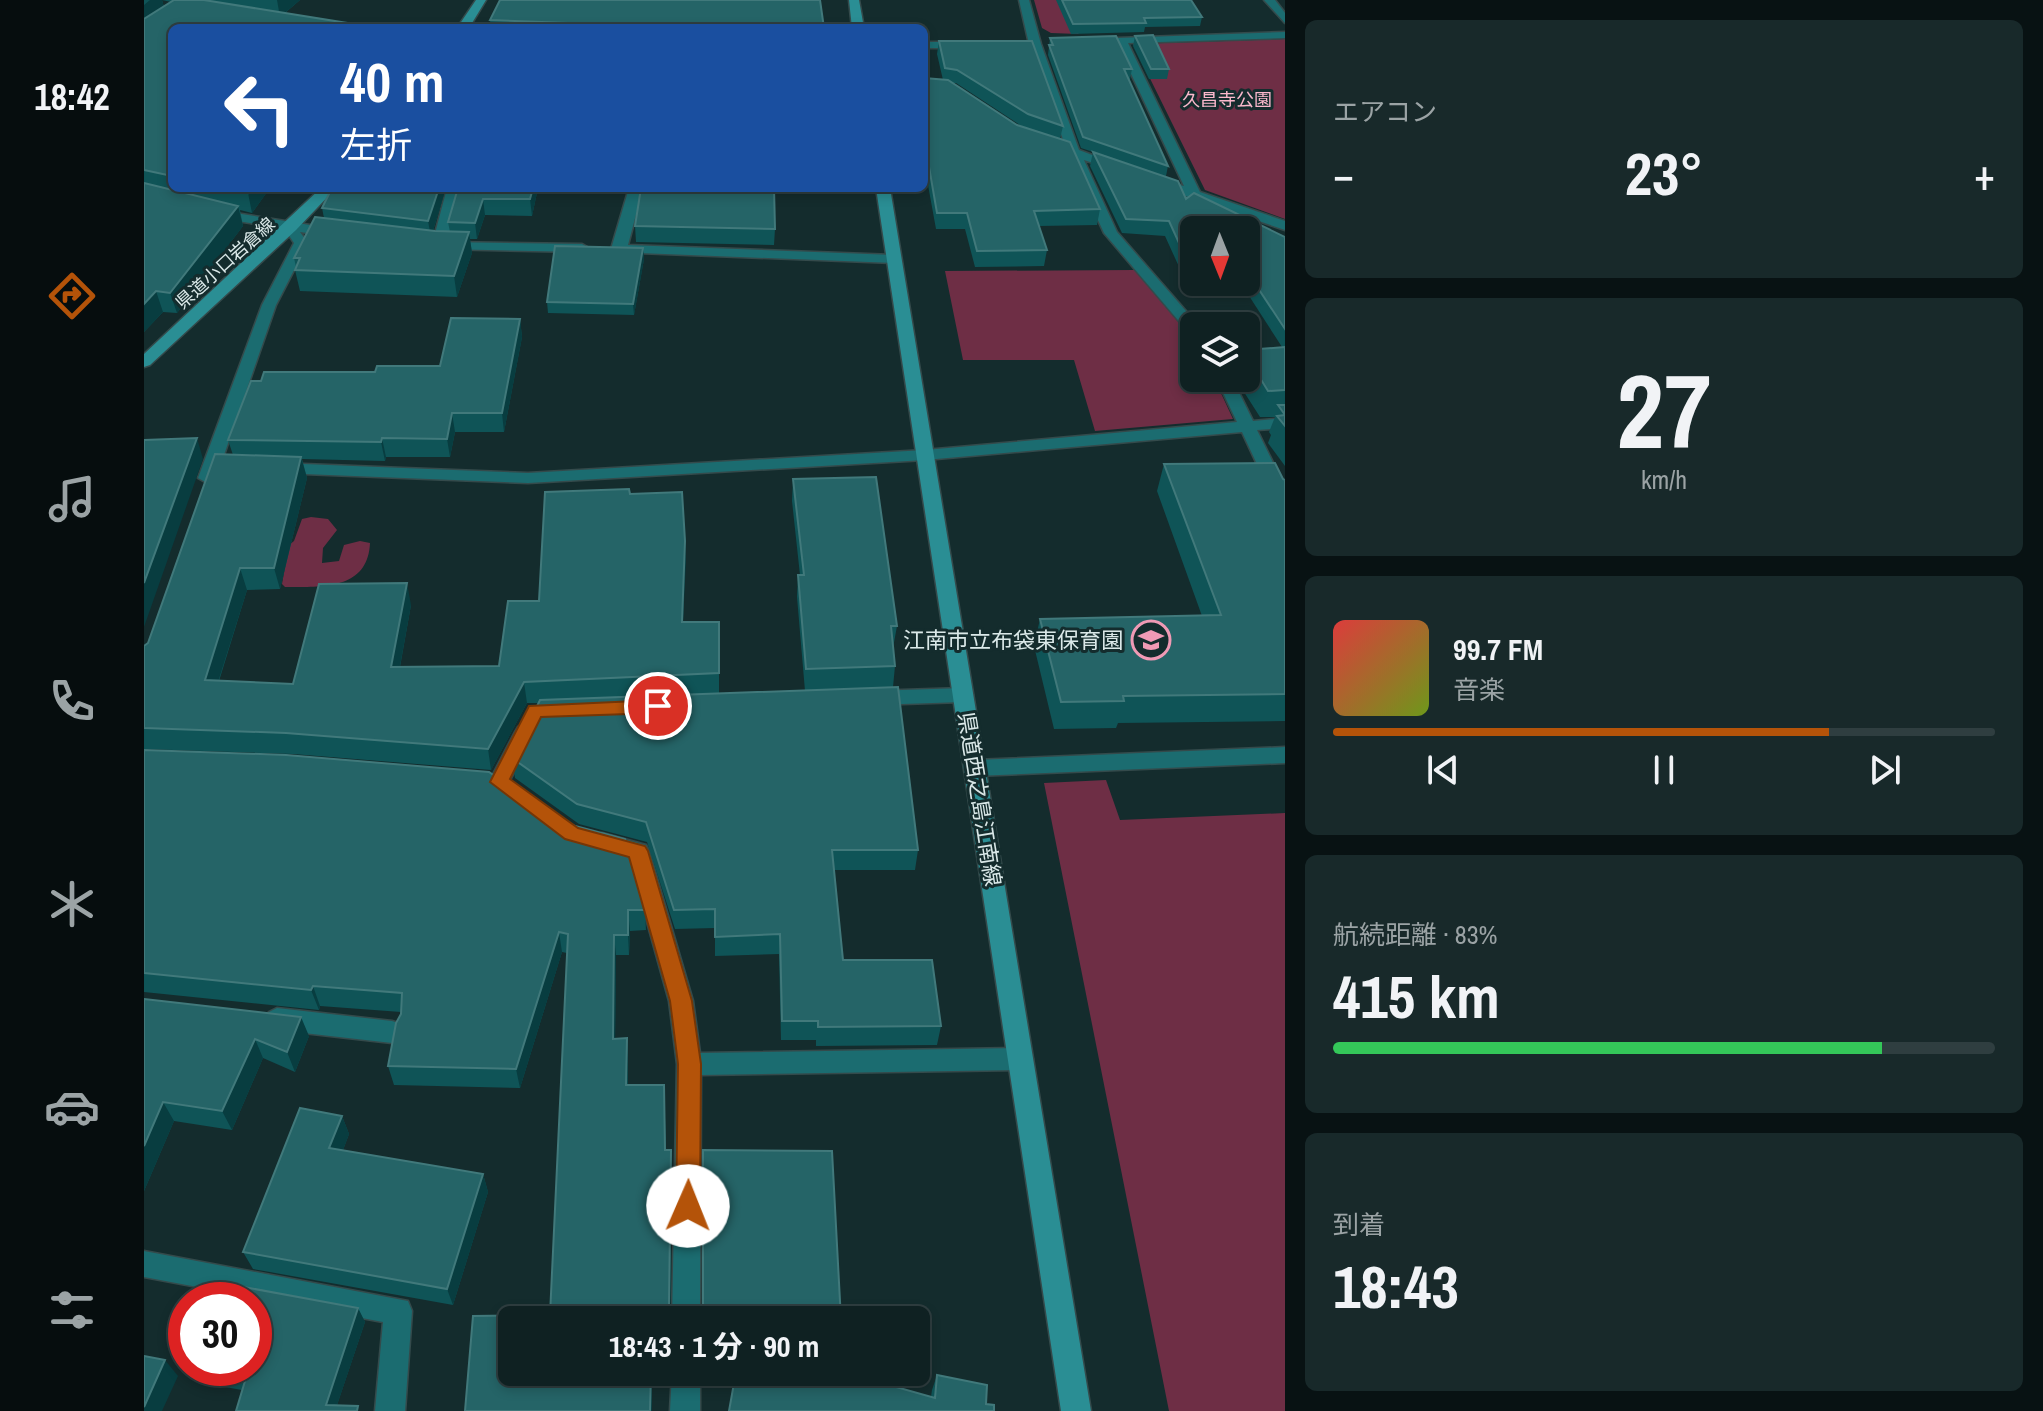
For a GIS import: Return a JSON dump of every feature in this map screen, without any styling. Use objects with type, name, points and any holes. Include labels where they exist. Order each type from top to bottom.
[{"type":"main road","points":[[466,24],[481,0]]},
{"type":"main road","points":[[854,0],[857,24]]},
{"type":"main road","name":"県道小口岩倉線","points":[[144,362],[325,192]]},
{"type":"main road","name":"県道西之島江南線","points":[[884,192],[1076,1411]]},
{"type":"street","points":[[1024,0],[1035,44],[1074,153],[1111,233],[1180,314]]},
{"type":"street","points":[[1269,0],[1285,20]]},
{"type":"street","points":[[1078,42],[1285,35]]},
{"type":"street","points":[[1121,41],[1194,194]]},
{"type":"street","points":[[1019,44],[1049,43]]},
{"type":"street","points":[[928,45],[972,44]]},
{"type":"street","points":[[1034,139],[1134,173]]},
{"type":"street","points":[[1149,178],[1285,226]]},
{"type":"street","points":[[452,192],[432,244],[894,259]]},
{"type":"street","points":[[606,249],[634,192]]},
{"type":"street","points":[[203,210],[291,227],[355,235]]},
{"type":"street","points":[[203,491],[269,305],[301,243],[291,227]]},
{"type":"street","points":[[1231,392],[1285,505]]},
{"type":"street","points":[[259,468],[528,478],[925,455],[1285,423]]},
{"type":"street","points":[[852,699],[963,695]]},
{"type":"street","points":[[524,799],[492,781],[535,711]]},
{"type":"street","points":[[975,768],[1285,755]]},
{"type":"street","points":[[585,837],[638,851],[681,1001],[689,1064],[686,1306]]},
{"type":"street","points":[[253,1016],[392,1032]]},
{"type":"street","points":[[689,1064],[1021,1059]]},
{"type":"street","points":[[144,1264],[398,1311],[390,1411]]},
{"type":"street","points":[[685,1411],[686,1386]]},
{"type":"green space","points":[[1034,0],[1108,0],[1078,34],[1051,33],[1042,28]]},
{"type":"green space","name":"久昌寺公園","points":[[1285,39],[1285,219],[1205,190],[1133,44]]},
{"type":"green space","points":[[1135,270],[1180,324],[1180,392],[1220,392],[1233,419],[1095,431],[1074,360],[963,360],[945,271]]},
{"type":"green space","points":[[302,519],[328,519],[337,530],[323,548],[322,563],[339,561],[344,545],[360,541],[370,543],[367,558],[361,570],[341,583],[285,587],[282,584],[289,545],[294,541]]},
{"type":"green space","points":[[1106,780],[1120,820],[1285,813],[1285,1411],[1169,1411],[1044,783]]},
{"type":"building","points":[[174,0],[204,0],[347,23],[168,24],[168,175],[144,170],[144,19]]},
{"type":"building","points":[[500,0],[820,0],[823,24],[594,24],[490,20]]},
{"type":"building","points":[[1062,0],[1191,0],[1202,17],[1144,18],[1146,23],[1073,24]]},
{"type":"building","points":[[1153,35],[1169,69],[1151,69],[1135,36]]},
{"type":"building","points":[[1116,36],[1132,69],[1124,69],[1168,166],[1083,137],[1049,45],[1053,45],[1050,38]]},
{"type":"building","points":[[939,41],[1032,41],[1063,126],[1028,114],[957,70],[945,68]]},
{"type":"building","points":[[928,78],[948,80],[1017,125],[1070,142],[1100,209],[1034,211],[1047,250],[977,251],[967,213],[937,213],[928,161]]},
{"type":"building","points":[[1093,152],[1178,181],[1186,199],[1194,193],[1242,216],[1180,216],[1180,245],[1169,221],[1126,219]]},
{"type":"building","points":[[144,183],[168,189],[168,192],[181,192],[238,206],[170,293],[156,291],[144,304]]},
{"type":"building","points":[[330,192],[438,192],[428,221],[322,208]]},
{"type":"building","points":[[457,192],[532,192],[530,199],[483,199],[475,223],[448,222]]},
{"type":"building","points":[[640,192],[774,192],[775,229],[635,226]]},
{"type":"building","points":[[315,217],[469,232],[454,276],[295,270],[300,258],[294,258]]},
{"type":"building","points":[[1260,225],[1285,237],[1285,329],[1260,291]]},
{"type":"building","points":[[555,246],[643,248],[633,304],[547,302]]},
{"type":"building","points":[[451,318],[520,319],[502,413],[452,413],[447,439],[382,438],[381,442],[228,440],[251,381],[261,381],[264,372],[375,372],[377,366],[440,366]]},
{"type":"building","points":[[1285,347],[1285,390],[1268,391],[1260,378],[1260,349]]},
{"type":"building","points":[[1285,415],[1285,426],[1277,416]]},
{"type":"building","points":[[197,438],[144,583],[144,440]]},
{"type":"building","points":[[215,454],[301,457],[274,568],[240,568],[205,680],[293,684],[319,584],[407,583],[391,667],[499,666],[508,601],[539,601],[545,492],[629,489],[630,494],[682,492],[685,541],[682,622],[719,622],[719,673],[524,682],[488,749],[286,733],[144,728],[144,646],[148,643]]},
{"type":"building","points":[[1275,463],[1285,480],[1285,694],[1123,696],[1124,701],[1061,702],[1040,619],[1221,615],[1164,464]]},
{"type":"building","points":[[876,477],[897,626],[891,626],[895,666],[806,669],[798,575],[804,575],[793,479]]},
{"type":"building","points":[[898,687],[918,850],[832,850],[843,960],[932,960],[941,1026],[818,1027],[818,1021],[782,1021],[780,934],[715,937],[715,909],[674,910],[646,822],[577,804],[512,758],[540,700]]},
{"type":"building","points":[[144,750],[286,755],[489,772],[560,822],[625,839],[645,910],[628,910],[628,935],[614,935],[613,1039],[627,1038],[626,1085],[664,1085],[665,1150],[671,1150],[669,1306],[550,1306],[568,934],[559,932],[516,1069],[388,1066],[396,1023],[401,1014],[402,993],[313,986],[311,990],[144,973]]},
{"type":"building","points":[[144,999],[301,1017],[287,1052],[255,1039],[222,1111],[163,1102],[144,1146]]},
{"type":"building","points":[[300,1108],[342,1116],[329,1148],[483,1174],[447,1289],[243,1252]]},
{"type":"building","points":[[703,1150],[832,1151],[840,1306],[701,1306]]},
{"type":"building","points":[[272,1292],[358,1308],[326,1405],[358,1406],[357,1411],[236,1411],[244,1386],[272,1386]]},
{"type":"building","points":[[473,1316],[498,1316],[498,1386],[651,1386],[650,1411],[465,1411]]},
{"type":"building","points":[[144,1356],[165,1360],[144,1407]]},
{"type":"building","points":[[937,1375],[987,1385],[986,1404],[994,1405],[994,1411],[729,1411],[733,1386],[893,1386],[935,1398]]},
{"type":"place","name":"江南市立布袋東保育園","points":[[1151,640]]},
{"type":"route","points":[[658,706],[535,711],[499,782],[572,834],[638,851],[681,1001],[689,1064],[688,1206]]}]
